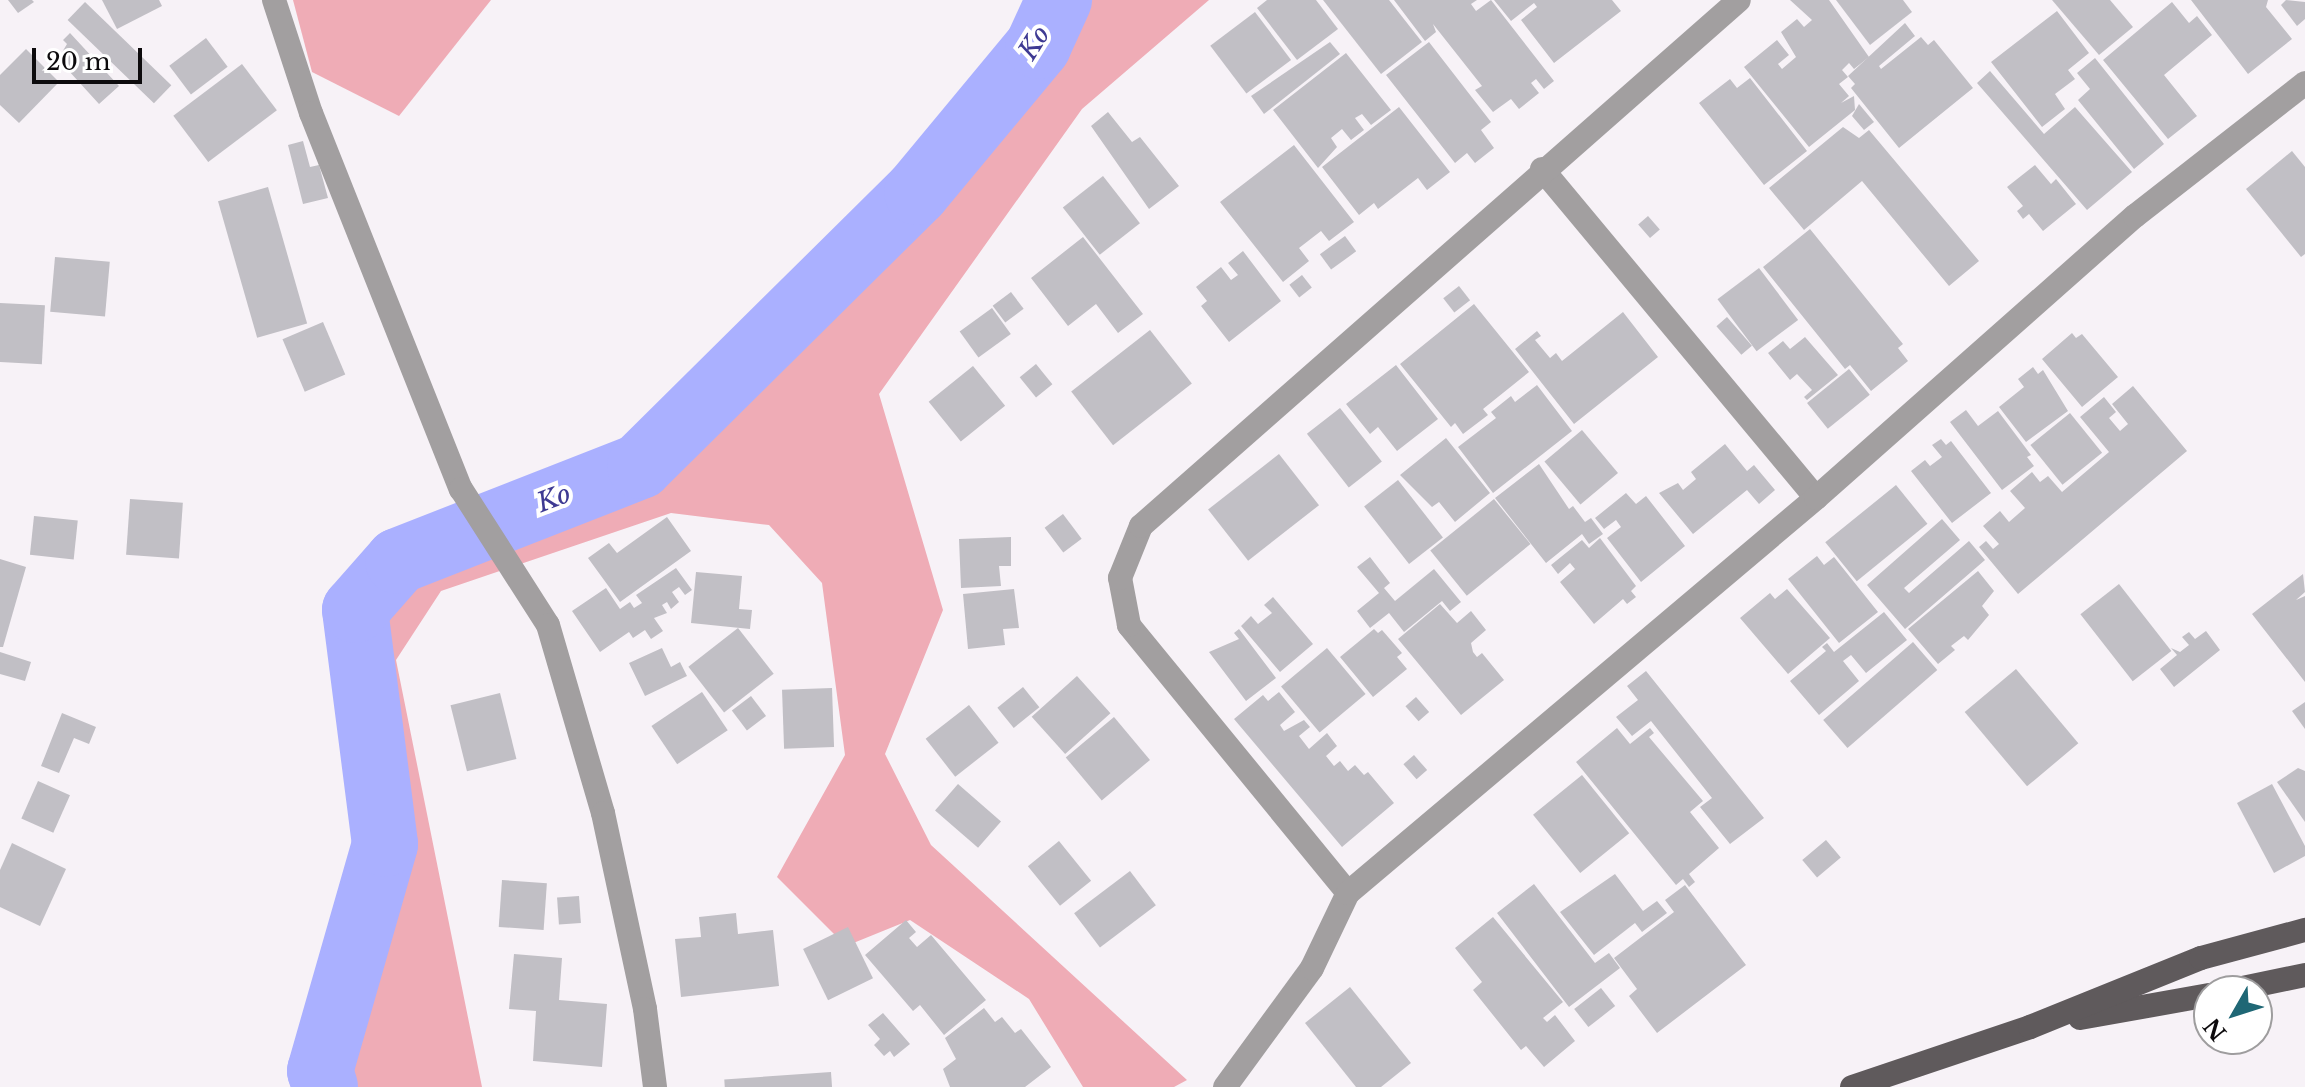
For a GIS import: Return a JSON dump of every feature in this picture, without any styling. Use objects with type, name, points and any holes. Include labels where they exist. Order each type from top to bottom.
[{"type":"main road","points":[[1852,1087],[2030,1027],[2201,958],[2305,930]]},
{"type":"main road","points":[[2273,982],[2305,975]]},
{"type":"main road","points":[[2030,1027],[2193,998]]},
{"type":"street","points":[[274,0],[311,113],[461,489],[548,625],[603,813],[645,1009],[655,1087]]},
{"type":"street","points":[[1348,893],[1129,625],[1120,578],[1141,526],[1542,169],[1739,0]]},
{"type":"street","points":[[1225,1087],[1312,968],[1348,893],[1816,498],[2135,216],[2305,83]]},
{"type":"street","points":[[1542,169],[1816,498]]},
{"type":"shaded area","points":[[293,0],[491,0],[399,116],[312,72]]},
{"type":"shaded area","points":[[1059,0],[1209,0],[1082,109],[879,394],[943,610],[885,754],[931,845],[1187,1080],[1174,1087],[1083,1087],[1029,999],[910,920],[846,946],[777,877],[845,755],[822,583],[769,525],[671,513],[441,591],[396,660],[482,1087],[325,1087],[320,1071],[385,844],[355,610],[398,561],[640,466],[918,192],[1038,46]]},
{"type":"building","points":[[8,0],[32,0],[34,2],[18,13]]},
{"type":"building","points":[[102,0],[159,0],[162,6],[117,29]]},
{"type":"building","points":[[1267,0],[1316,0],[1338,29],[1297,60],[1257,8]]},
{"type":"building","points":[[1323,0],[1389,0],[1422,42],[1381,74]]},
{"type":"building","points":[[1394,0],[1477,0],[1471,4],[1476,11],[1491,0],[1554,81],[1544,89],[1536,79],[1531,83],[1539,93],[1519,109],[1511,99],[1493,112],[1475,90],[1482,86],[1433,24],[1436,32],[1425,41]]},
{"type":"building","points":[[1494,0],[1612,0],[1621,11],[1554,63],[1521,20],[1537,7],[1534,3],[1511,21]]},
{"type":"building","points":[[1790,0],[1829,0],[1869,57],[1854,69],[1849,63],[1842,70],[1848,77],[1839,84],[1849,96],[1841,103],[1854,96],[1855,110],[1809,147],[1744,67],[1777,40],[1789,55],[1778,64],[1782,69],[1796,57],[1781,32],[1797,19],[1804,27],[1812,20]]},
{"type":"building","points":[[1836,0],[1903,0],[1912,12],[1870,45]]},
{"type":"building","points":[[2052,0],[2110,0],[2133,27],[2099,55]]},
{"type":"building","points":[[2191,0],[2268,0],[2266,7],[2292,39],[2248,74]]},
{"type":"building","points":[[2286,0],[2305,2],[2305,19],[2297,26],[2281,5]]},
{"type":"building","points":[[85,2],[171,85],[154,103],[68,20]]},
{"type":"building","points":[[2172,2],[2189,23],[2197,16],[2212,35],[2164,75],[2197,116],[2168,139],[2103,60]]},
{"type":"building","points":[[2057,11],[2089,53],[2068,70],[2075,79],[2055,94],[2065,109],[2042,127],[1991,62]]},
{"type":"building","points":[[1255,12],[1291,60],[1246,94],[1210,46]]},
{"type":"building","points":[[1905,23],[1915,36],[1879,66],[1881,69],[1921,37],[1928,45],[1934,40],[1973,88],[1899,148],[1851,88],[1855,84],[1848,76]]},
{"type":"building","points":[[70,33],[119,86],[99,104],[58,59],[67,44],[63,40]]},
{"type":"building","points":[[206,38],[228,67],[191,94],[169,66]]},
{"type":"building","points":[[1330,42],[1340,54],[1264,114],[1251,96]]},
{"type":"building","points":[[1429,42],[1491,122],[1481,130],[1494,148],[1475,163],[1467,153],[1455,163],[1386,75]]},
{"type":"building","points":[[26,49],[59,82],[19,123],[0,105],[0,75]]},
{"type":"building","points":[[1346,53],[1391,110],[1371,125],[1362,114],[1355,118],[1364,130],[1351,140],[1342,129],[1331,138],[1337,147],[1318,168],[1273,110]]},
{"type":"building","points":[[2095,58],[2164,144],[2134,169],[2078,100],[2090,89],[2077,73]]},
{"type":"building","points":[[242,64],[277,110],[208,162],[173,116]]},
{"type":"building","points":[[1990,71],[2044,134],[2075,107],[2132,172],[2087,210],[1977,83]]},
{"type":"building","points":[[1750,78],[1807,151],[1764,185],[1699,103],[1730,79],[1737,88]]},
{"type":"building","points":[[1859,104],[1874,122],[1864,130],[1852,116]]},
{"type":"building","points":[[1399,107],[1450,172],[1427,190],[1418,178],[1378,209],[1374,203],[1359,215],[1322,167]]},
{"type":"building","points":[[1108,112],[1132,142],[1140,137],[1179,186],[1149,209],[1091,126]]},
{"type":"building","points":[[1843,127],[1859,138],[1869,130],[1979,261],[1949,286],[1862,181],[1804,230],[1769,188]]},
{"type":"building","points":[[303,141],[310,167],[319,165],[328,198],[303,204],[288,145]]},
{"type":"building","points":[[1294,145],[1354,222],[1329,241],[1321,231],[1299,248],[1309,261],[1283,282],[1220,202]]},
{"type":"building","points":[[2292,151],[2305,167],[2305,254],[2301,257],[2246,189]]},
{"type":"building","points":[[2035,165],[2051,184],[2056,179],[2076,204],[2043,231],[2029,214],[2023,219],[2017,211],[2023,206],[2007,187]]},
{"type":"building","points":[[1103,176],[1140,223],[1100,255],[1063,207]]},
{"type":"building","points":[[268,187],[307,323],[257,338],[218,201]]},
{"type":"building","points":[[1648,216],[1660,230],[1650,238],[1638,225]]},
{"type":"building","points":[[1810,229],[1903,344],[1898,348],[1908,361],[1871,391],[1850,365],[1845,369],[1763,267]]},
{"type":"building","points":[[1345,236],[1356,251],[1331,270],[1320,254]]},
{"type":"building","points":[[1083,237],[1143,314],[1118,333],[1096,304],[1068,326],[1031,278]]},
{"type":"building","points":[[1243,251],[1281,301],[1229,342],[1201,306],[1207,301],[1196,287],[1221,267],[1231,280],[1238,275],[1228,263]]},
{"type":"building","points":[[55,257],[110,262],[105,317],[50,312]]},
{"type":"building","points":[[1759,268],[1798,320],[1757,351],[1717,299]]},
{"type":"building","points":[[1302,275],[1312,288],[1299,297],[1289,285]]},
{"type":"building","points":[[1459,286],[1470,300],[1454,312],[1443,298]]},
{"type":"building","points":[[1011,292],[1024,309],[1005,323],[993,306]]},
{"type":"building","points":[[0,303],[45,305],[42,364],[0,362]]},
{"type":"building","points":[[1474,304],[1529,372],[1483,409],[1488,415],[1463,434],[1455,423],[1451,427],[1400,364]]},
{"type":"building","points":[[992,308],[1011,334],[978,357],[960,332]]},
{"type":"building","points":[[1623,312],[1658,357],[1574,424],[1515,349],[1537,331],[1541,336],[1535,340],[1550,358],[1556,353],[1562,361]]},
{"type":"building","points":[[1727,317],[1752,346],[1741,355],[1716,326]]},
{"type":"building","points":[[323,322],[345,374],[305,392],[282,339]]},
{"type":"building","points":[[1150,330],[1192,384],[1113,445],[1071,392]]},
{"type":"building","points":[[2072,333],[2076,338],[2082,334],[2118,377],[2082,407],[2042,359]]},
{"type":"building","points":[[1805,337],[1838,375],[1807,400],[1804,397],[1812,390],[1797,374],[1790,380],[1768,353],[1783,341],[1790,349]]},
{"type":"building","points":[[1036,364],[1052,384],[1036,397],[1020,377]]},
{"type":"building","points":[[1396,365],[1438,419],[1397,451],[1378,427],[1370,434],[1346,404]]},
{"type":"building","points":[[973,366],[1005,406],[961,442],[929,402]]},
{"type":"building","points":[[2033,367],[2038,374],[2043,370],[2068,411],[2026,442],[1999,407],[2024,387],[2018,379]]},
{"type":"building","points":[[1849,369],[1870,395],[1828,429],[1807,403]]},
{"type":"building","points":[[1537,385],[1572,431],[1493,493],[1458,447],[1496,418],[1491,412],[1511,396],[1515,402]]},
{"type":"building","points":[[2133,386],[2187,451],[2018,594],[1979,547],[1986,541],[1993,549],[1999,544],[1983,526],[2000,511],[2009,522],[2025,508],[2010,491],[2032,472],[2040,482],[2048,476],[2062,492],[2109,452],[2080,417],[2104,397],[2116,412],[2109,418],[2120,431],[2128,424],[2112,404]]},
{"type":"building","points":[[1340,408],[1382,462],[1349,487],[1307,434]]},
{"type":"building","points":[[1966,410],[1978,426],[1998,411],[2031,455],[2027,457],[2034,466],[2002,490],[1950,422]]},
{"type":"building","points":[[2070,413],[2102,453],[2062,485],[2030,445]]},
{"type":"building","points":[[1582,430],[1618,473],[1580,504],[1544,461]]},
{"type":"building","points":[[1446,438],[1490,493],[1455,522],[1439,502],[1432,507],[1400,475]]},
{"type":"building","points":[[1941,439],[1946,445],[1951,441],[1991,493],[1952,523],[1911,471],[1925,460],[1930,466],[1942,457],[1932,445]]},
{"type":"building","points":[[1725,444],[1747,471],[1754,465],[1775,490],[1759,504],[1747,490],[1693,534],[1659,493],[1678,483],[1683,490],[1696,479],[1691,472]]},
{"type":"building","points":[[1279,454],[1319,505],[1248,561],[1208,509]]},
{"type":"building","points":[[1539,464],[1569,509],[1573,506],[1585,522],[1591,518],[1603,534],[1589,544],[1582,534],[1546,563],[1495,498]]},
{"type":"building","points":[[1398,480],[1443,538],[1409,564],[1364,506]]},
{"type":"building","points":[[1896,485],[1927,524],[1857,581],[1825,542]]},
{"type":"building","points":[[1626,493],[1636,504],[1646,496],[1685,546],[1641,582],[1607,538],[1621,527],[1616,520],[1604,529],[1595,518]]},
{"type":"building","points":[[130,499],[183,503],[179,559],[126,555]]},
{"type":"building","points":[[1494,499],[1531,544],[1467,596],[1430,551]]},
{"type":"building","points":[[1063,514],[1082,539],[1063,553],[1045,528]]},
{"type":"building","points":[[34,516],[78,521],[74,559],[30,555]]},
{"type":"building","points":[[667,517],[691,551],[620,602],[588,558],[609,543],[617,553]]},
{"type":"building","points":[[1942,519],[1960,540],[1904,588],[1909,593],[1969,541],[1985,560],[1905,629],[1867,585]]},
{"type":"building","points":[[1011,537],[1011,566],[999,566],[1001,586],[961,588],[959,539]]},
{"type":"building","points":[[1600,538],[1636,586],[1631,591],[1636,597],[1627,604],[1623,599],[1594,624],[1560,582],[1575,569],[1570,563],[1558,574],[1551,565],[1582,540],[1589,548]]},
{"type":"building","points":[[1817,556],[1824,565],[1834,557],[1878,612],[1839,643],[1788,579]]},
{"type":"building","points":[[1370,557],[1390,583],[1384,588],[1395,601],[1434,569],[1461,602],[1450,611],[1442,601],[1404,632],[1389,613],[1370,628],[1357,611],[1379,593],[1357,567]]},
{"type":"building","points":[[0,559],[26,567],[3,647],[0,647]]},
{"type":"building","points":[[676,568],[692,590],[685,595],[679,587],[672,592],[679,602],[671,609],[667,602],[662,605],[667,613],[654,618],[663,631],[651,639],[645,630],[633,638],[629,632],[600,652],[572,611],[606,588],[620,609],[630,602],[634,608],[642,603],[636,595]]},
{"type":"building","points":[[1978,571],[1994,591],[1982,606],[1989,615],[1968,640],[1964,636],[1951,646],[1955,650],[1938,664],[1908,629]]},
{"type":"building","points":[[696,572],[742,576],[739,609],[752,610],[750,629],[691,623]]},
{"type":"building","points":[[2303,574],[2305,592],[2296,600],[2305,596],[2305,682],[2252,614]]},
{"type":"building","points":[[2119,584],[2171,651],[2133,681],[2080,614]]},
{"type":"building","points":[[1014,589],[1019,628],[1003,629],[1005,645],[968,649],[963,594]]},
{"type":"building","points":[[1787,589],[1830,638],[1788,674],[1740,618],[1770,593],[1775,599]]},
{"type":"building","points":[[1273,597],[1313,644],[1280,672],[1241,626],[1251,616],[1258,624],[1272,613],[1264,605]]},
{"type":"building","points":[[1440,604],[1457,623],[1471,611],[1486,630],[1471,643],[1473,652],[1477,657],[1482,653],[1504,680],[1461,715],[1398,639]]},
{"type":"building","points":[[1884,612],[1907,640],[1866,673],[1851,655],[1843,661],[1859,681],[1819,715],[1790,681],[1826,651],[1822,647],[1827,643],[1834,652]]},
{"type":"building","points":[[738,628],[774,674],[724,712],[688,667]]},
{"type":"building","points":[[1239,629],[1276,678],[1246,701],[1209,652],[1239,639],[1234,633]]},
{"type":"building","points":[[1374,629],[1378,633],[1382,630],[1402,653],[1397,657],[1407,669],[1373,697],[1340,657]]},
{"type":"building","points":[[2206,631],[2220,650],[2174,687],[2160,669],[2177,655],[2171,648],[2180,652],[2189,645],[2182,637],[2189,632],[2195,639]]},
{"type":"building","points":[[1913,642],[1937,670],[1847,748],[1823,720]]},
{"type":"building","points":[[662,648],[671,667],[680,662],[687,676],[645,696],[629,663]]},
{"type":"building","points":[[1327,648],[1366,694],[1320,733],[1281,687]]},
{"type":"building","points":[[0,652],[31,662],[25,681],[0,674]]},
{"type":"building","points":[[2016,669],[2078,743],[2027,786],[1965,712]]},
{"type":"building","points":[[1646,671],[1764,818],[1730,844],[1700,807],[1712,798],[1651,721],[1632,736],[1616,717],[1638,700],[1627,686]]},
{"type":"building","points":[[1077,676],[1110,713],[1065,754],[1032,717]]},
{"type":"building","points":[[1023,687],[1039,707],[1014,728],[997,708]]},
{"type":"building","points":[[832,688],[834,747],[784,749],[782,690]]},
{"type":"building","points":[[702,692],[728,730],[677,764],[651,726]]},
{"type":"building","points":[[1279,692],[1295,712],[1280,725],[1284,731],[1304,720],[1310,727],[1299,736],[1309,749],[1327,733],[1337,746],[1326,756],[1334,766],[1340,761],[1348,771],[1355,765],[1364,775],[1368,772],[1394,803],[1342,847],[1234,719],[1263,695],[1268,701]]},
{"type":"building","points":[[500,693],[516,759],[467,771],[451,705]]},
{"type":"building","points":[[751,696],[766,716],[747,730],[732,710]]},
{"type":"building","points":[[1416,697],[1429,712],[1419,721],[1405,706]]},
{"type":"building","points":[[2305,702],[2305,729],[2292,711]]},
{"type":"building","points":[[969,705],[999,743],[955,777],[926,739]]},
{"type":"building","points":[[62,713],[96,727],[89,744],[74,738],[59,773],[41,766]]},
{"type":"building","points":[[1114,717],[1150,760],[1102,800],[1066,757]]},
{"type":"building","points":[[1617,728],[1630,744],[1650,728],[1654,733],[1649,737],[1703,801],[1690,812],[1719,848],[1689,874],[1695,882],[1689,887],[1683,879],[1676,885],[1576,762]]},
{"type":"building","points":[[1414,755],[1427,770],[1417,779],[1403,764]]},
{"type":"building","points":[[2298,768],[2305,771],[2305,822],[2277,782]]},
{"type":"building","points":[[1582,775],[1629,833],[1580,873],[1533,815]]},
{"type":"building","points":[[38,781],[70,795],[53,833],[21,818]]},
{"type":"building","points":[[958,784],[1001,821],[978,848],[935,810]]},
{"type":"building","points":[[2272,784],[2305,846],[2305,856],[2274,873],[2237,803]]},
{"type":"building","points":[[1826,840],[1841,858],[1817,878],[1802,860]]},
{"type":"building","points":[[1059,841],[1091,881],[1060,906],[1028,866]]},
{"type":"building","points":[[12,843],[66,869],[40,926],[0,907],[0,870]]},
{"type":"building","points":[[1130,871],[1156,905],[1100,947],[1074,913]]},
{"type":"building","points":[[1615,874],[1643,911],[1657,901],[1667,913],[1642,932],[1635,923],[1594,955],[1560,912]]},
{"type":"building","points":[[502,880],[547,883],[544,930],[499,927]]},
{"type":"building","points":[[1534,884],[1595,963],[1609,953],[1620,968],[1569,1007],[1497,913]]},
{"type":"building","points":[[1685,885],[1746,965],[1657,1033],[1629,996],[1637,989],[1614,958],[1674,912],[1665,900]]},
{"type":"building","points":[[579,896],[581,923],[559,924],[557,898]]},
{"type":"building","points":[[736,913],[738,934],[773,930],[779,986],[681,997],[675,939],[701,937],[699,917]]},
{"type":"building","points":[[1493,917],[1563,1002],[1543,1018],[1547,1022],[1555,1015],[1575,1041],[1544,1067],[1526,1046],[1521,1050],[1473,990],[1482,982],[1455,948]]},
{"type":"building","points":[[906,920],[916,932],[909,938],[917,947],[931,935],[986,1000],[944,1035],[920,1005],[913,1011],[865,955]]},
{"type":"building","points":[[848,927],[873,978],[828,1000],[803,949]]},
{"type":"building","points":[[514,954],[562,958],[559,1000],[607,1004],[602,1067],[533,1061],[536,1011],[509,1009]]},
{"type":"building","points":[[1350,987],[1411,1063],[1381,1087],[1356,1087],[1305,1023]]},
{"type":"building","points":[[1601,988],[1615,1006],[1588,1027],[1574,1009]]},
{"type":"building","points":[[984,1008],[995,1022],[1002,1017],[1015,1033],[1021,1029],[1051,1067],[1025,1087],[950,1087],[943,1069],[956,1059],[945,1038]]},
{"type":"building","points":[[883,1013],[910,1044],[894,1057],[890,1051],[884,1056],[874,1045],[880,1039],[868,1025]]},
{"type":"building","points":[[831,1072],[832,1087],[725,1087],[724,1079]]},
{"type":"waterway","name":"Ko","points":[[325,1087],[320,1071],[385,844],[355,610],[398,561],[640,466],[917,192],[1038,46],[1059,0]]}]
